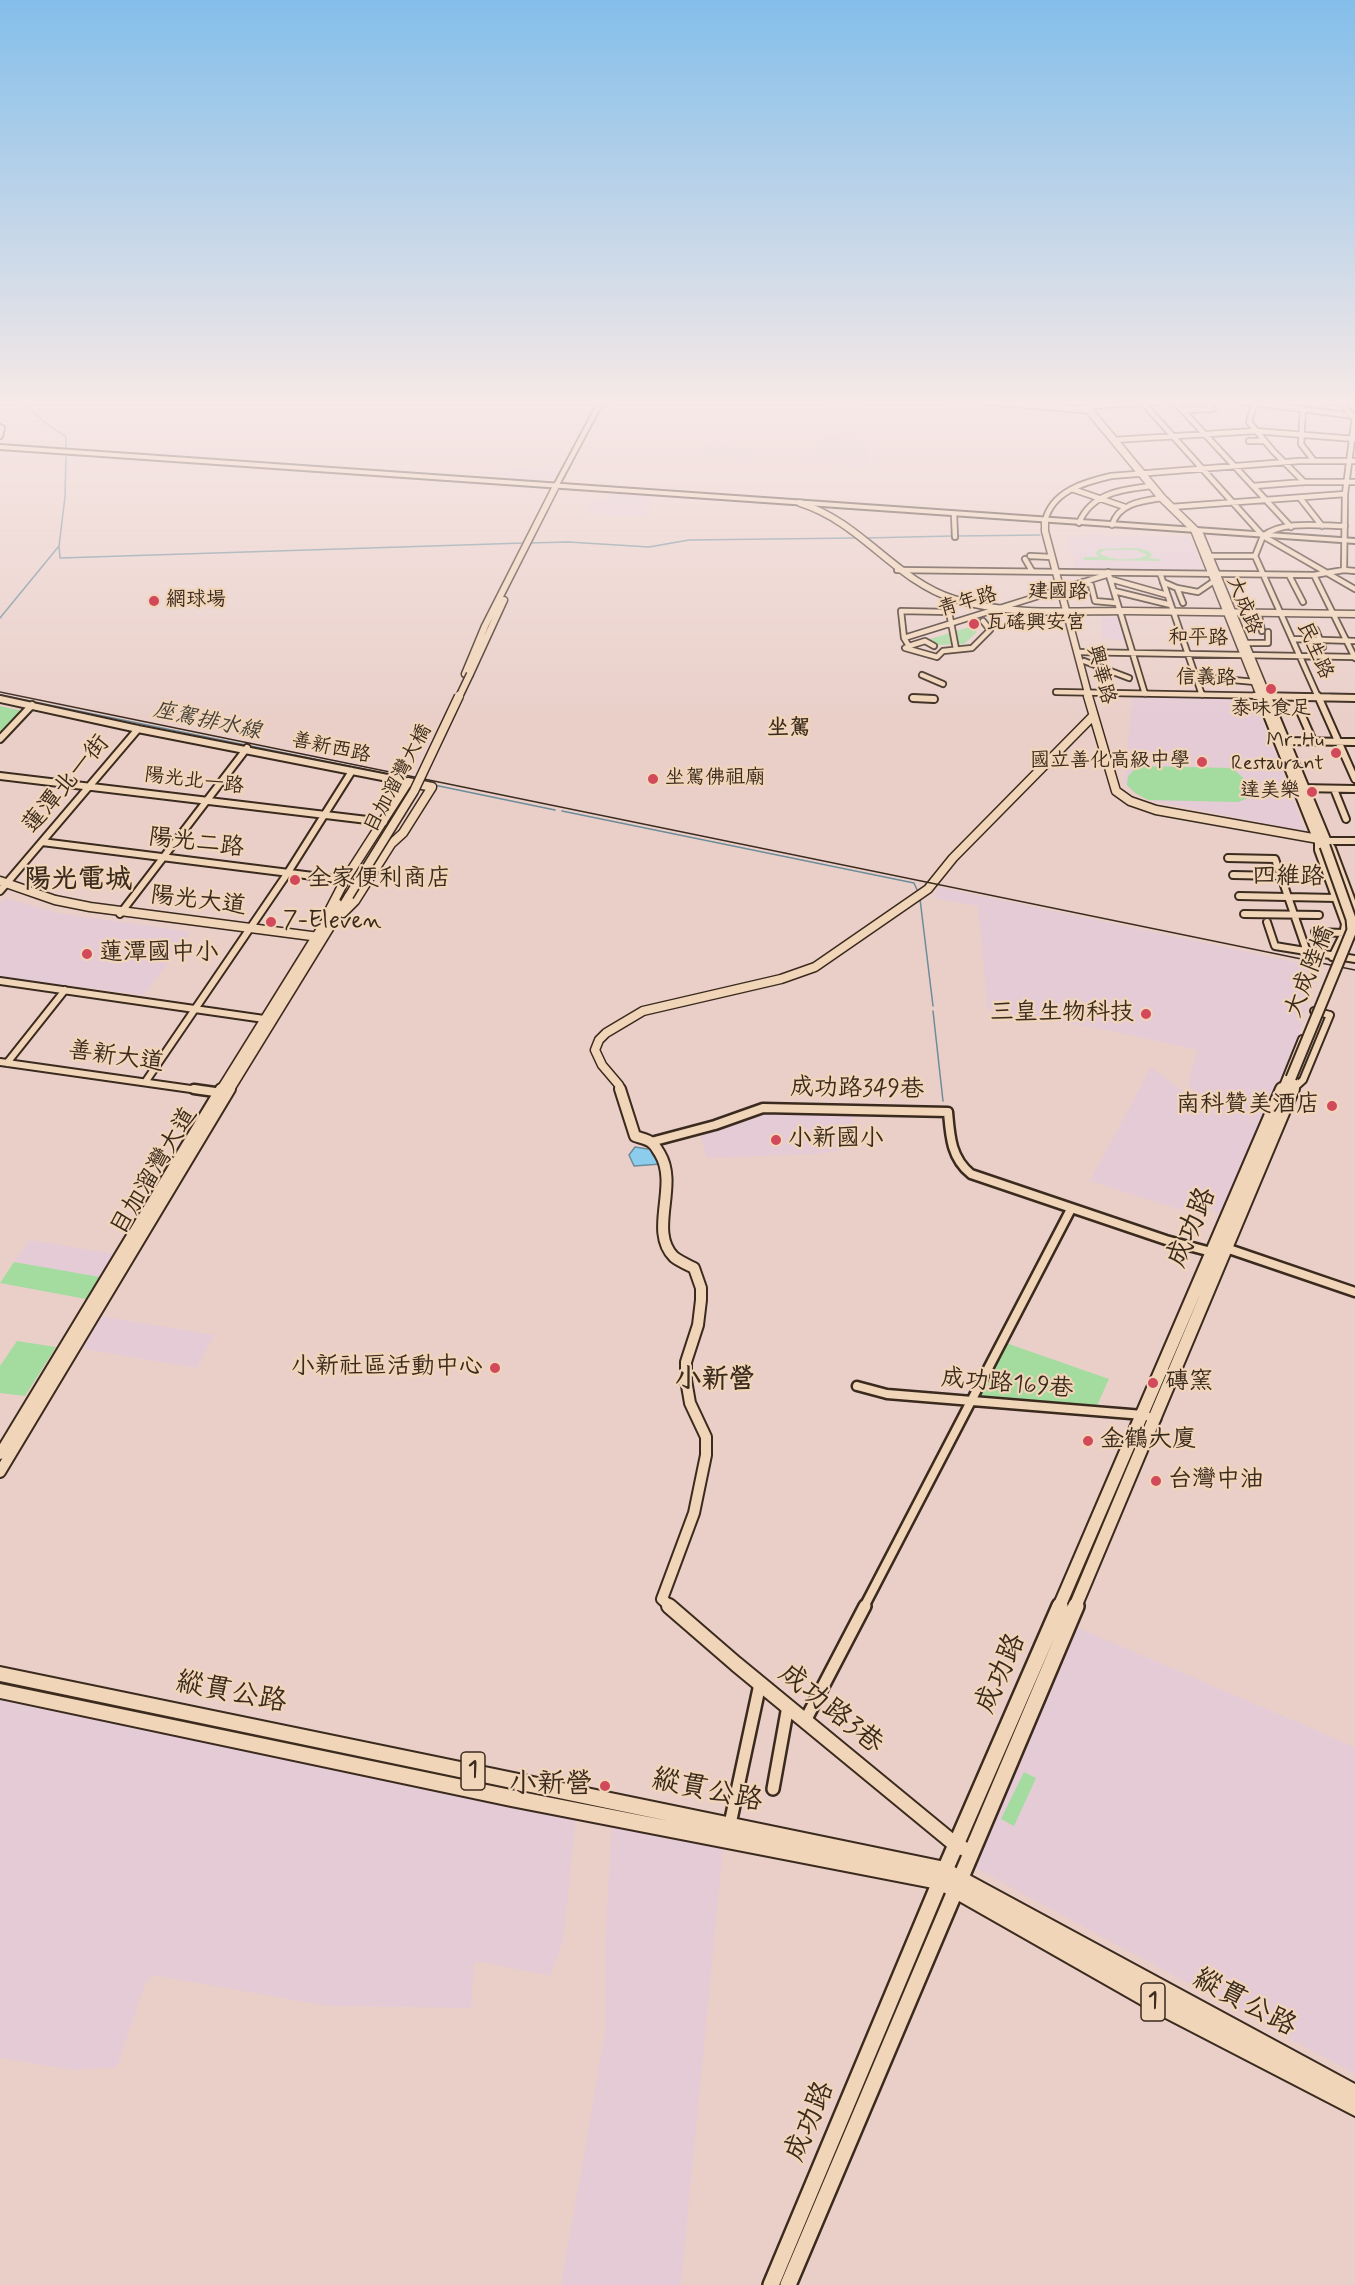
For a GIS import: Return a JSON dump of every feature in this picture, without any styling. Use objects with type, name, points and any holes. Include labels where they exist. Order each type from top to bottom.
[{"type":"main road","points":[[803,505],[830,506]]},
{"type":"main road","points":[[813,505],[1355,541]]},
{"type":"main road","points":[[1169,505],[1195,531]]},
{"type":"main road","name":"大成路","points":[[1195,531],[1323,842]]},
{"type":"main road","name":"大成路","points":[[1230,614],[1245,643],[1255,682],[1264,696]]},
{"type":"main road","name":"大成陸橋","points":[[1289,1084],[1352,930],[1351,919],[1323,842]]},
{"type":"main road","name":"成功路","points":[[771,2285],[951,1879],[971,1852],[1149,1417],[1289,1084]]},
{"type":"main road","name":"成功路","points":[[788,2285],[951,1879],[956,1845],[1149,1417]]},
{"type":"main road","name":"縱貫公路","points":[[0,1674],[730,1824],[951,1879],[1355,2094]]},
{"type":"main road","name":"縱貫公路","points":[[0,1692],[512,1798],[951,1879],[1160,2006],[1355,2108]]},
{"type":"street","name":"目加溜灣大橋","points":[[346,895],[392,831],[418,784],[467,674],[549,505]]},
{"type":"street","name":"建國路","points":[[797,505],[817,511],[859,539]]},
{"type":"street","points":[[1045,521],[1051,505]]},
{"type":"street","points":[[1079,523],[1083,510],[1090,505]]},
{"type":"street","points":[[1118,505],[1125,507]]},
{"type":"street","points":[[1112,525],[1114,516],[1125,507],[1135,505]]},
{"type":"street","points":[[1171,507],[1200,505]]},
{"type":"street","points":[[1235,505],[1262,535],[1355,589]]},
{"type":"street","points":[[1270,505],[1291,527]]},
{"type":"street","points":[[1305,505],[1322,526]]},
{"type":"street","points":[[1344,505],[1344,570]]},
{"type":"street","name":"建國路","points":[[812,506],[823,509],[917,585],[941,597],[1001,609],[1070,612],[1172,610],[1259,616],[1281,615]]},
{"type":"street","points":[[1344,513],[1355,514]]},
{"type":"street","points":[[954,514],[955,537]]},
{"type":"street","name":"興華路","points":[[1059,572],[1052,557],[1045,521],[1050,524],[1059,572],[1090,693],[1117,783],[1128,796],[1159,807],[1323,842]]},
{"type":"street","points":[[1262,535],[1291,527],[1345,526]]},
{"type":"street","points":[[1206,556],[1255,556],[1262,535]]},
{"type":"street","name":"民生路","points":[[1255,556],[1355,779]]},
{"type":"street","points":[[1032,571],[1028,558],[1052,557]]},
{"type":"street","points":[[1305,575],[1301,564],[1308,562]]},
{"type":"street","name":"青年路","points":[[899,569],[1214,576],[1314,575],[1344,570],[1355,571]]},
{"type":"street","points":[[1160,573],[1202,695]]},
{"type":"street","points":[[1109,575],[1146,694]]},
{"type":"street","points":[[1109,575],[1167,595]]},
{"type":"street","name":"青年路","points":[[904,638],[1109,575]]},
{"type":"street","points":[[1289,575],[1303,602]]},
{"type":"street","points":[[1314,575],[1355,657]]},
{"type":"street","points":[[1163,582],[1177,588],[1198,592],[1214,576]]},
{"type":"street","points":[[1083,582],[1091,585],[1095,601],[1118,603]]},
{"type":"street","points":[[1177,588],[1183,603]]},
{"type":"street","points":[[1114,591],[1172,610]]},
{"type":"street","points":[[909,646],[904,638],[901,611],[949,612],[956,649]]},
{"type":"street","name":"建國路","points":[[1230,614],[1355,616]]},
{"type":"street","points":[[1245,643],[1268,643],[1259,616]]},
{"type":"street","points":[[934,646],[925,641],[905,648],[937,657],[943,651],[972,648],[990,630],[983,621]]},
{"type":"street","points":[[1316,630],[1323,647]]},
{"type":"street","points":[[1292,639],[1355,641]]},
{"type":"street","name":"興華路","points":[[1080,652],[1084,661],[1093,716],[1113,786],[1120,795],[1130,801],[1171,813],[1323,842]]},
{"type":"street","name":"和平路","points":[[1080,652],[1355,657]]},
{"type":"street","points":[[1084,661],[1129,678]]},
{"type":"street","points":[[922,675],[943,684]]},
{"type":"street","points":[[1212,678],[1255,682]]},
{"type":"street","name":"信義路","points":[[1056,692],[1355,698]]},
{"type":"street","points":[[913,698],[934,699]]},
{"type":"street","name":"善新西路","points":[[0,699],[138,729],[247,748],[408,782]]},
{"type":"street","points":[[0,739],[32,705]]},
{"type":"street","points":[[1299,709],[1313,741]]},
{"type":"street","points":[[651,1142],[638,1139],[634,1135],[619,1085],[596,1055],[595,1047],[600,1039],[643,1011],[781,979],[815,967],[928,889],[953,858],[1093,716]]},
{"type":"street","name":"蓮潭北一街","points":[[2,886],[138,729]]},
{"type":"street","points":[[1282,741],[1355,742]]},
{"type":"street","points":[[121,913],[205,800],[247,748]]},
{"type":"street","points":[[146,1081],[286,874],[352,771]]},
{"type":"street","name":"陽光北一路","points":[[0,776],[384,822]]},
{"type":"street","points":[[408,782],[432,787],[403,833],[391,844],[355,901],[320,935],[345,880],[408,782]]},
{"type":"street","points":[[1301,788],[1355,789]]},
{"type":"street","points":[[1334,789],[1346,819]]},
{"type":"street","points":[[1323,842],[1355,841]]},
{"type":"street","name":"陽光二路","points":[[42,842],[345,880]]},
{"type":"street","name":"大成路","points":[[1344,933],[1345,922],[1318,850],[1323,842],[1332,848],[1353,897],[1355,909]]},
{"type":"street","points":[[1228,858],[1275,859],[1307,952]]},
{"type":"street","points":[[1233,875],[1281,876]]},
{"type":"street","name":"陽光大道","points":[[2,886],[53,904],[247,929],[320,935]]},
{"type":"street","name":"四維路","points":[[1239,894],[1336,896]]},
{"type":"street","name":"目加溜灣大道","points":[[0,1472],[223,1093],[264,1019],[346,895]]},
{"type":"street","points":[[1245,914],[1319,915]]},
{"type":"street","points":[[1267,922],[1275,946],[1355,959]]},
{"type":"street","points":[[1315,932],[1344,933],[1332,957]]},
{"type":"street","name":"目加溜灣大道","points":[[0,1454],[320,935]]},
{"type":"street","points":[[0,981],[264,1019]]},
{"type":"street","points":[[3,1062],[65,990]]},
{"type":"street","name":"成功路","points":[[1315,1010],[1330,1015],[1303,1080],[1289,1084],[1315,1010]]},
{"type":"street","name":"善新大道","points":[[3,1062],[223,1093]]},
{"type":"street","name":"成功路349巷","points":[[651,1142],[715,1125],[763,1108],[948,1112],[954,1156],[965,1170],[977,1177],[1071,1209],[1355,1292]]},
{"type":"street","name":"成功路3巷","points":[[651,1142],[663,1158],[667,1175],[667,1199],[663,1209],[666,1247],[674,1257],[693,1266],[701,1288],[700,1317],[686,1362],[686,1380],[690,1403],[706,1442],[703,1477],[694,1513],[662,1599],[760,1684],[956,1845],[971,1852]]},
{"type":"street","points":[[805,1721],[1071,1209]]},
{"type":"street","name":"成功路169巷","points":[[857,1386],[875,1392],[1149,1417]]},
{"type":"street","points":[[730,1824],[760,1684]]},
{"type":"street","points":[[773,1789],[788,1706]]},
{"type":"shaded area","points":[[590,505],[650,505],[649,517],[599,515],[586,512]]},
{"type":"shaded area","points":[[1082,535],[1189,536],[1204,571],[1076,569],[1067,537],[1082,537]]},
{"type":"shaded area","points":[[1101,617],[1120,617],[1127,638],[1122,641],[1102,638]]},
{"type":"shaded area","name":"國立善化高級中學","points":[[1133,695],[1253,697],[1305,831],[1152,801],[1130,790],[1124,783]]},
{"type":"shaded area","points":[[939,887],[1319,967],[1296,1046],[1264,1123],[1224,1116],[1213,1111],[1196,1095],[1188,1084],[1198,1050],[1107,1030],[988,1010],[978,906],[933,898]]},
{"type":"shaded area","name":"蓮潭國中小","points":[[5,898],[58,913],[191,932],[144,995],[0,977],[0,904]]},
{"type":"shaded area","points":[[1151,1067],[1211,1113],[1262,1124],[1223,1214],[1215,1213],[1215,1209],[1178,1209],[1090,1181]]},
{"type":"shaded area","name":"小新國小","points":[[754,1111],[854,1112],[850,1149],[813,1154],[707,1158],[699,1131]]},
{"type":"shaded area","points":[[30,1240],[115,1254],[100,1277],[14,1262]]},
{"type":"shaded area","points":[[99,1316],[214,1335],[197,1368],[79,1348]]},
{"type":"shaded area","points":[[1076,1627],[1355,1747],[1355,2074],[968,1864]]},
{"type":"shaded area","points":[[0,1697],[576,1817],[563,1942],[550,1976],[482,1962],[474,1963],[471,2008],[328,2006],[152,1975],[145,1984],[117,2067],[74,2070],[0,2058]]},
{"type":"shaded area","points":[[612,1824],[723,1849],[681,2285],[561,2285],[605,2034],[605,1942]]},
{"type":"green space","points":[[1137,548],[1149,551],[1152,555],[1149,558],[1161,561],[1084,560],[1083,557],[1099,557],[1096,553],[1099,549]],"holes":[[[1105,550],[1136,550],[1147,555],[1123,559],[1109,558],[1100,553]]]},
{"type":"green space","points":[[969,627],[977,632],[964,644],[935,645],[930,639]]},
{"type":"green space","points":[[0,706],[23,711],[0,734]]},
{"type":"green space","points":[[1134,766],[1232,768],[1249,783],[1250,794],[1246,799],[1238,802],[1148,800],[1135,793],[1127,785],[1128,776],[1135,769]]},
{"type":"green space","points":[[14,1262],[100,1277],[86,1299],[0,1283]]},
{"type":"green space","points":[[17,1341],[56,1347],[25,1396],[0,1393],[0,1366]]},
{"type":"green space","points":[[1006,1343],[1109,1379],[1096,1408],[977,1397]]},
{"type":"green space","points":[[1024,1772],[1036,1778],[1014,1826],[1001,1819]]},
{"type":"water","points":[[635,1147],[654,1150],[661,1164],[634,1166],[629,1155]]},
{"type":"waterway","name":"座駕排水線","points":[[59,546],[64,505]]},
{"type":"waterway","points":[[957,536],[1040,535]]},
{"type":"waterway","points":[[864,538],[952,536]]},
{"type":"waterway","points":[[529,543],[568,542],[649,547],[689,540],[856,538]]},
{"type":"waterway","points":[[59,546],[60,558],[524,543]]},
{"type":"waterway","name":"座駕排水線","points":[[0,618],[59,546]]},
{"type":"waterway","name":"座駕排水線","points":[[0,695],[408,778]]},
{"type":"waterway","points":[[434,785],[555,810]]},
{"type":"waterway","points":[[562,811],[914,883],[918,892]]},
{"type":"waterway","points":[[920,899],[933,1006]]},
{"type":"waterway","points":[[933,1011],[943,1101]]},
{"type":"railway","points":[[0,692],[1355,970]]},
{"type":"place","name":"網球場","points":[[154,601]]},
{"type":"place","name":"瓦磘興安宮","points":[[974,624]]},
{"type":"place","name":"泰味食足","points":[[1271,689]]},
{"type":"place","name":"Mr. Hu Restaurant","points":[[1336,753]]},
{"type":"place","name":"國立善化高級中學","points":[[1202,762]]},
{"type":"place","name":"坐駕佛祖廟","points":[[653,779]]},
{"type":"place","name":"達美樂","points":[[1312,792]]},
{"type":"place","name":"全家便利商店","points":[[295,880]]},
{"type":"place","name":"7-Eleven","points":[[271,922]]},
{"type":"place","name":"蓮潭國中小","points":[[87,954]]},
{"type":"place","name":"三皇生物科技","points":[[1146,1014]]},
{"type":"place","name":"南科贊美酒店","points":[[1332,1106]]},
{"type":"place","name":"小新國小","points":[[776,1140]]},
{"type":"place","name":"小新社區活動中心","points":[[495,1368]]},
{"type":"place","name":"磚窯","points":[[1153,1383]]},
{"type":"place","name":"金鶴大廈","points":[[1088,1441]]},
{"type":"place","name":"台灣中油","points":[[1156,1481]]},
{"type":"place","name":"小新營","points":[[605,1786]]},
{"type":"district","name":"坐駕","points":[[789,729]]},
{"type":"district","name":"陽光電城","points":[[78,881]]},
{"type":"district","name":"小新營","points":[[715,1381]]}]
